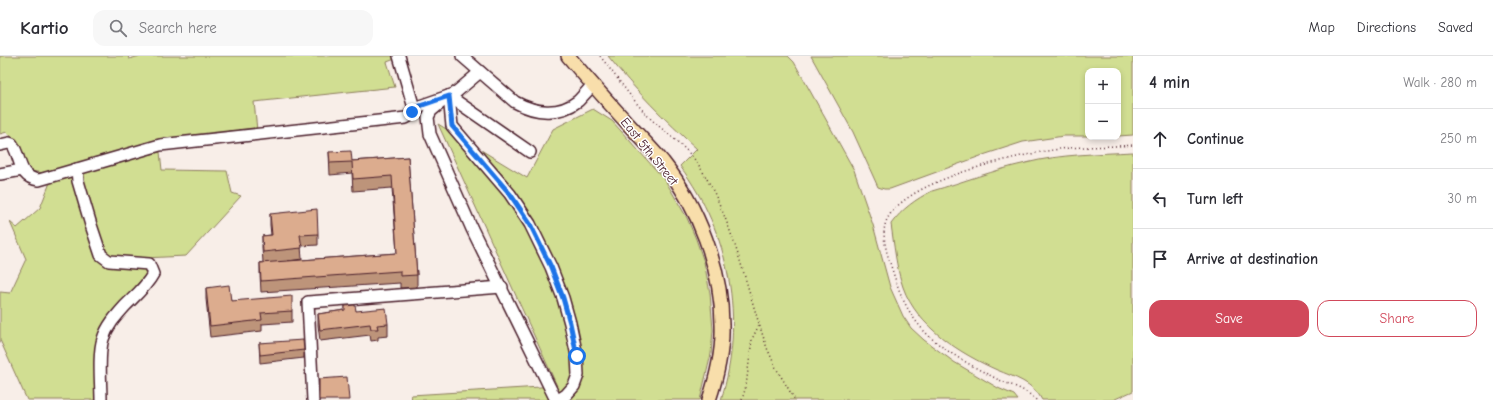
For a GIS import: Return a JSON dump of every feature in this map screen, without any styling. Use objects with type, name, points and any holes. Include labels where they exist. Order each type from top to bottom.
[{"type":"main road","name":"East 5th Street","points":[[568,56],[664,163],[682,190],[704,237],[716,274],[722,325],[720,360],[710,400]]},
{"type":"street","points":[[399,56],[414,108]]},
{"type":"street","points":[[462,56],[515,102],[541,112],[559,110],[573,104],[579,100],[593,85]]},
{"type":"street","points":[[0,145],[9,143],[12,144],[22,170],[27,177],[38,180],[160,145],[401,119],[409,116],[414,108],[454,94],[480,72]]},
{"type":"street","points":[[449,96],[530,152]]},
{"type":"street","points":[[449,96],[452,126],[510,194],[530,224],[551,267],[563,298],[577,356],[578,374],[574,386],[566,395],[557,400],[472,229],[430,134],[428,117],[430,111],[449,96]]},
{"type":"street","points":[[77,169],[78,181],[101,255],[109,261],[149,264],[154,274],[109,325],[102,340],[101,400]]},
{"type":"street","points":[[0,174],[22,170]]},
{"type":"street","points":[[313,400],[308,302],[502,287]]},
{"type":"path","points":[[600,56],[646,114],[686,150],[697,162],[704,174],[726,218],[759,325],[776,368],[795,400]]},
{"type":"path","points":[[1036,400],[1030,393],[983,372],[948,350],[930,337],[916,321],[898,292],[884,236],[885,225],[895,208],[906,198],[919,190],[992,163],[1039,152],[1062,149],[1133,145]]},
{"type":"path","points":[[742,400],[746,386],[752,339],[759,325]]},
{"type":"green space","points":[[0,56],[128,56],[129,59],[140,56],[394,56],[395,59],[387,62],[395,87],[254,102],[257,130],[140,146],[44,173],[30,171],[26,167],[18,144],[7,132],[0,134]]},
{"type":"green space","points":[[608,56],[788,56],[794,62],[854,170],[873,225],[890,287],[903,316],[911,328],[924,340],[954,362],[998,388],[1014,395],[1018,400],[721,400],[728,370],[732,339],[732,308],[729,278],[722,248],[711,220],[697,192],[680,166],[697,149],[673,127],[629,81]]},
{"type":"green space","points":[[811,56],[1133,56],[1133,135],[1121,136],[1121,68],[1085,68],[1085,136],[1064,136],[1023,142],[890,189],[878,187],[853,132]]},
{"type":"green space","points":[[593,109],[612,121],[665,180],[687,218],[696,239],[704,262],[710,293],[713,330],[711,354],[700,400],[412,400],[411,395],[557,386],[438,124],[527,178],[553,129]]},
{"type":"green space","points":[[160,152],[162,170],[227,171],[232,193],[241,196],[186,256],[123,259],[112,257],[103,250],[81,175],[82,171]]},
{"type":"green space","points":[[1133,152],[1133,391],[1113,400],[1042,400],[1034,389],[1023,381],[969,356],[955,347],[929,327],[919,315],[903,287],[891,224],[920,197],[932,191],[1039,160],[1066,156]]},
{"type":"green space","points":[[70,175],[74,180],[99,259],[106,266],[120,268],[144,268],[146,274],[101,327],[98,337],[97,400],[27,400],[0,340],[0,292],[10,293],[26,259],[10,222],[17,228],[40,208],[51,180]]},
{"type":"building","points":[[351,151],[352,161],[408,157],[417,275],[400,276],[400,271],[261,281],[260,263],[397,253],[392,176],[353,179],[352,162],[330,163],[329,152]]},
{"type":"building","points":[[317,209],[318,234],[300,235],[302,248],[263,252],[262,236],[272,235],[270,214]]},
{"type":"building","points":[[229,285],[231,301],[292,296],[292,311],[261,313],[262,320],[210,326],[206,288]]},
{"type":"building","points":[[355,305],[356,311],[386,308],[388,324],[377,325],[378,329],[371,329],[370,324],[320,330],[318,314],[345,310],[345,306]]},
{"type":"building","points":[[303,340],[304,350],[260,355],[259,343]]},
{"type":"building","points":[[347,377],[349,400],[319,400],[319,379]]},
{"type":"route","points":[[412,112],[414,108],[449,96],[452,126],[510,194],[530,224],[551,267],[563,298],[577,356]]}]
